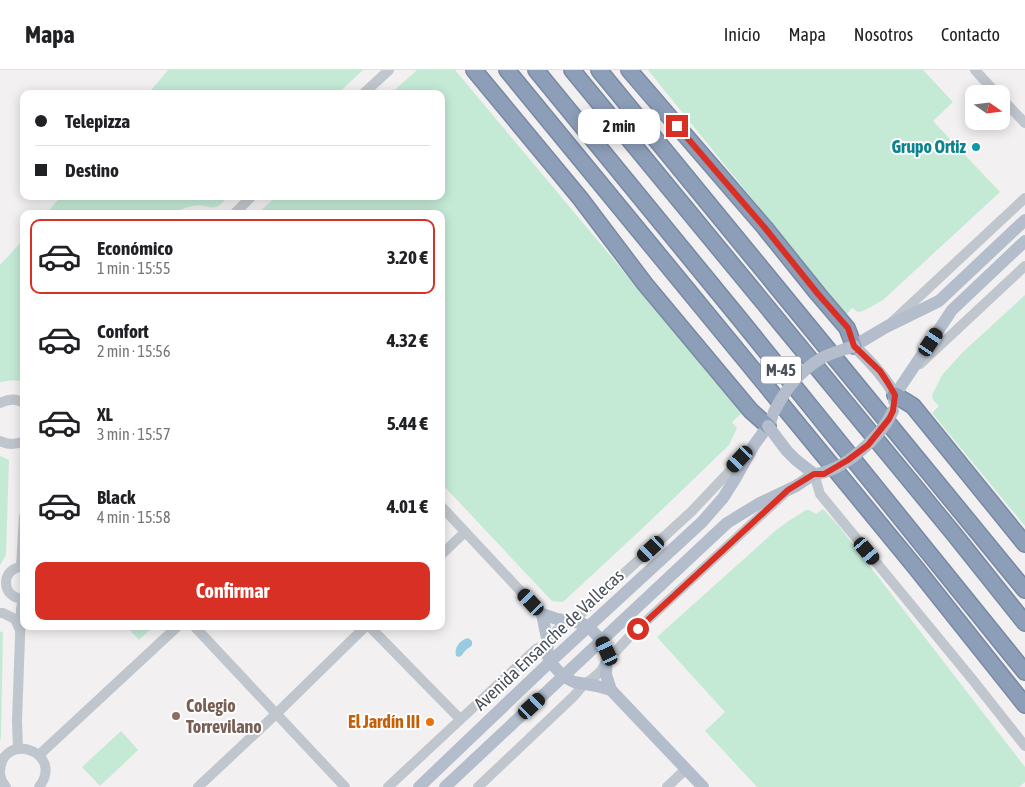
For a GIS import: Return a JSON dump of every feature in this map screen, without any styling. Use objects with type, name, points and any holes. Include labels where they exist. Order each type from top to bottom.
[{"type":"highway","points":[[474,70],[580,198],[645,284],[751,412],[771,419]]},
{"type":"highway","points":[[507,70],[916,568],[1025,705]]},
{"type":"highway","name":"M-45","points":[[536,70],[1025,672]]},
{"type":"highway","name":"M-45","points":[[572,70],[948,526],[1025,623]]},
{"type":"highway","points":[[599,70],[1025,590]]},
{"type":"highway","points":[[630,70],[848,328],[854,346]]},
{"type":"highway","points":[[895,395],[913,406],[1025,544]]},
{"type":"main road","name":"Avenida Ensanche de Vallecas","points":[[419,787],[588,626],[702,522],[727,492],[784,394],[798,376],[821,359],[854,346],[886,327],[939,301],[1025,220]]},
{"type":"main road","name":"Avenida Ensanche de Vallecas","points":[[445,787],[727,523],[814,474],[824,474],[848,460],[868,445],[889,419],[893,411],[895,395],[952,310],[1025,241]]},
{"type":"main road","points":[[854,346],[880,371],[895,395]]},
{"type":"main road","points":[[771,419],[787,451],[814,474]]},
{"type":"main road","points":[[542,614],[588,626],[602,641],[607,651],[606,675],[611,690],[703,787]]},
{"type":"main road","points":[[542,614],[548,643],[547,654],[550,662],[564,677],[574,682],[611,690]]},
{"type":"street","points":[[367,90],[389,70]]},
{"type":"street","points":[[975,70],[989,85]]},
{"type":"street","points":[[1010,107],[1025,123]]},
{"type":"street","name":"Avenida Ensanche de Vallecas","points":[[886,327],[1025,198]]},
{"type":"street","points":[[238,210],[248,200]]},
{"type":"street","name":"Avenida Ensanche de Vallecas","points":[[910,373],[1025,266]]},
{"type":"street","points":[[0,403],[14,399],[20,401]]},
{"type":"street","points":[[0,441],[12,444],[20,442]]},
{"type":"street","name":"Avenida Ensanche de Vallecas","points":[[388,787],[536,649],[548,643],[561,626],[573,622],[692,511],[754,445]]},
{"type":"street","points":[[814,474],[820,494],[1025,746]]},
{"type":"street","name":"Avenida Ensanche de Vallecas","points":[[478,787],[568,702],[584,684],[601,672],[606,662],[630,636],[788,490]]},
{"type":"street","points":[[445,510],[542,614]]},
{"type":"street","points":[[445,550],[465,532]]},
{"type":"street","points":[[20,568],[11,570],[4,577],[9,593],[20,598]]},
{"type":"street","points":[[0,609],[20,599]]},
{"type":"street","points":[[0,613],[15,619],[20,630],[18,749]]},
{"type":"street","points":[[39,755],[174,630]]},
{"type":"street","points":[[198,630],[344,787]]},
{"type":"street","points":[[198,787],[363,630]]},
{"type":"street","points":[[371,630],[460,720]]},
{"type":"street","points":[[5,787],[0,773],[2,761],[12,751],[26,748],[33,750],[43,761],[45,775],[39,787]]},
{"type":"street","points":[[666,787],[686,769]]},
{"type":"green space","points":[[168,70],[363,70],[341,90],[151,90]]},
{"type":"green space","points":[[417,70],[455,70],[742,413],[732,422],[737,428],[729,445],[563,602],[552,601],[445,487],[445,210],[261,210],[273,200],[445,200],[445,90],[394,90]]},
{"type":"green space","points":[[648,70],[923,70],[953,102],[933,121],[1000,192],[883,300],[863,311],[858,312],[852,308],[846,315]]},
{"type":"green space","points":[[58,200],[224,200],[216,207],[192,206],[180,210],[49,210]]},
{"type":"green space","points":[[20,243],[20,381],[0,382],[0,265]]},
{"type":"green space","points":[[1025,295],[1025,526],[932,413],[939,406],[933,400],[932,395],[942,375],[963,352]]},
{"type":"green space","points":[[0,456],[9,460],[6,555],[0,565]]},
{"type":"green space","points":[[823,509],[838,525],[1025,767],[1025,782],[1019,787],[757,787],[705,731],[725,712],[657,637],[775,531],[806,510],[816,514]]},
{"type":"green space","points":[[130,630],[150,630],[139,640]]},
{"type":"green space","points":[[0,631],[3,633],[0,741]]},
{"type":"green space","points":[[121,731],[138,750],[100,786],[82,767]]},
{"type":"water","points":[[468,638],[472,641],[472,645],[460,656],[456,656],[458,644]]},
{"type":"place","name":"Grupo Ortiz","points":[[976,147]]},
{"type":"place","name":"Colegio Torrevilano","points":[[176,716]]},
{"type":"place","name":"El Jardín III","points":[[430,722]]},
{"type":"route","points":[[638,629],[788,490],[814,474],[824,474],[848,460],[868,445],[889,419],[893,411],[895,395],[880,371],[854,346],[848,328],[677,126]]}]
